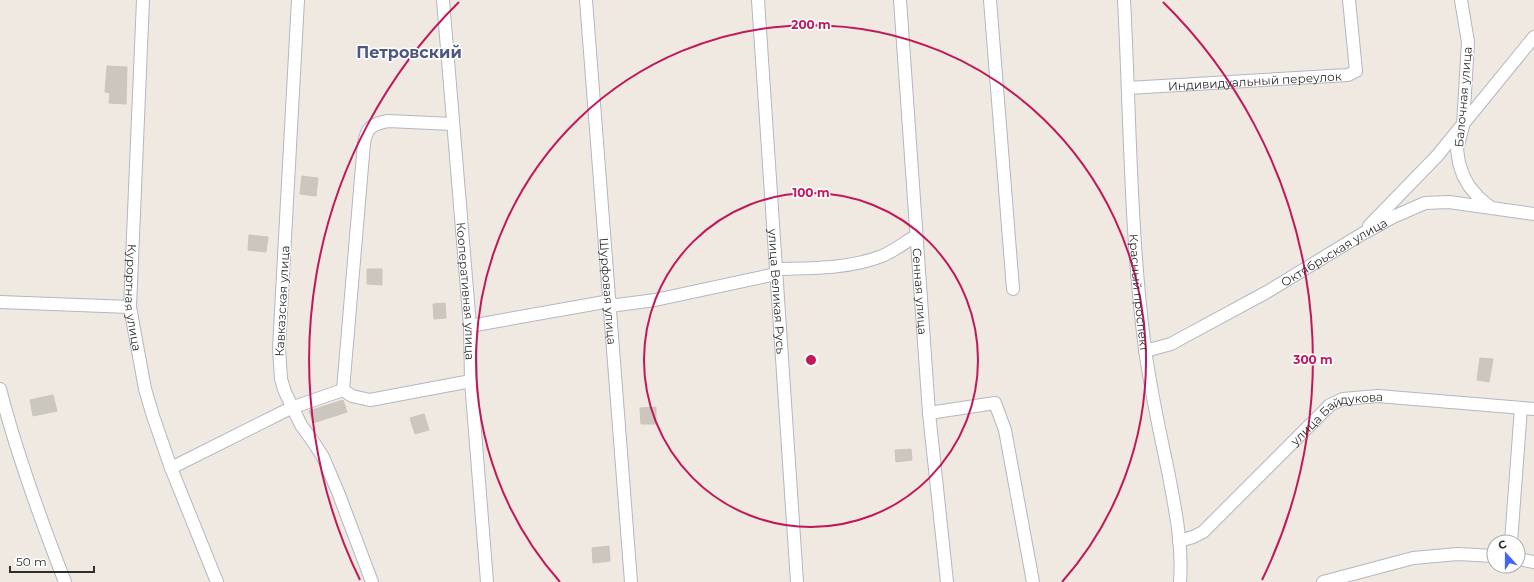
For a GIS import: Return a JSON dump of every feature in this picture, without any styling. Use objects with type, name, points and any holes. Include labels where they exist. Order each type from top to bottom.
[{"type":"street","name":"Курортная улица","points":[[143,0],[130,307],[145,389],[171,468],[217,582]]},
{"type":"street","name":"Кавказская улица","points":[[298,0],[279,348],[281,379],[291,408],[322,457],[338,492],[372,582]]},
{"type":"street","name":"Кооперативная улица","points":[[443,0],[470,326],[471,381],[487,582]]},
{"type":"street","name":"Шурфовая улица","points":[[586,0],[631,582]]},
{"type":"street","name":"улица Великая Русь","points":[[758,0],[797,582]]},
{"type":"street","name":"Сенная улица","points":[[900,0],[929,413],[947,582]]},
{"type":"street","points":[[990,0],[1012,289]]},
{"type":"street","name":"Красный проспект","points":[[1124,0],[1133,233],[1145,351],[1175,507],[1179,540],[1180,582]]},
{"type":"street","name":"Индивидуальный переулок","points":[[1128,88],[1353,74],[1356,70],[1349,0]]},
{"type":"street","name":"Балочная улица","points":[[1460,0],[1468,42],[1463,126],[1458,150],[1459,163],[1463,175],[1474,192],[1490,207]]},
{"type":"street","points":[[1362,234],[1437,156],[1534,37]]},
{"type":"street","points":[[343,390],[366,133],[377,123],[388,121],[453,124]]},
{"type":"street","name":"Октябрьская улица","points":[[1145,351],[1171,344],[1267,292],[1362,234],[1425,203],[1449,202],[1534,214]]},
{"type":"street","points":[[470,326],[610,303],[655,300],[776,272],[860,263],[882,255],[916,236]]},
{"type":"street","points":[[0,302],[130,307]]},
{"type":"street","points":[[343,390],[352,396],[370,400],[471,381]]},
{"type":"street","points":[[0,388],[10,430],[38,512],[65,582]]},
{"type":"street","points":[[171,468],[291,408],[343,390]]},
{"type":"street","name":"улица Байдукова","points":[[1179,540],[1193,537],[1203,532],[1330,405],[1343,399],[1350,397],[1378,396],[1534,409]]},
{"type":"street","points":[[929,413],[995,403],[1005,430],[1033,582]]},
{"type":"street","points":[[1512,534],[1521,408]]},
{"type":"street","points":[[1323,582],[1413,558],[1458,554],[1486,556]]},
{"type":"building","points":[[107,66],[127,67],[126,104],[109,103],[110,93],[105,92]]},
{"type":"building","points":[[302,176],[318,178],[316,196],[300,194]]},
{"type":"building","points":[[249,235],[268,237],[266,252],[248,250]]},
{"type":"building","points":[[367,269],[382,269],[382,285],[367,284]]},
{"type":"building","points":[[445,303],[446,318],[434,319],[433,304]]},
{"type":"building","points":[[1480,358],[1493,359],[1489,382],[1477,380]]},
{"type":"building","points":[[53,395],[57,411],[33,416],[30,400]]},
{"type":"building","points":[[343,400],[347,412],[313,423],[309,411]]},
{"type":"building","points":[[656,407],[656,424],[641,424],[640,408]]},
{"type":"building","points":[[424,414],[429,430],[415,434],[410,418]]},
{"type":"building","points":[[911,449],[912,460],[896,462],[895,450]]},
{"type":"building","points":[[609,546],[610,561],[593,563],[592,548]]},
{"type":"district","name":"Петровский","points":[[409,52]]}]
